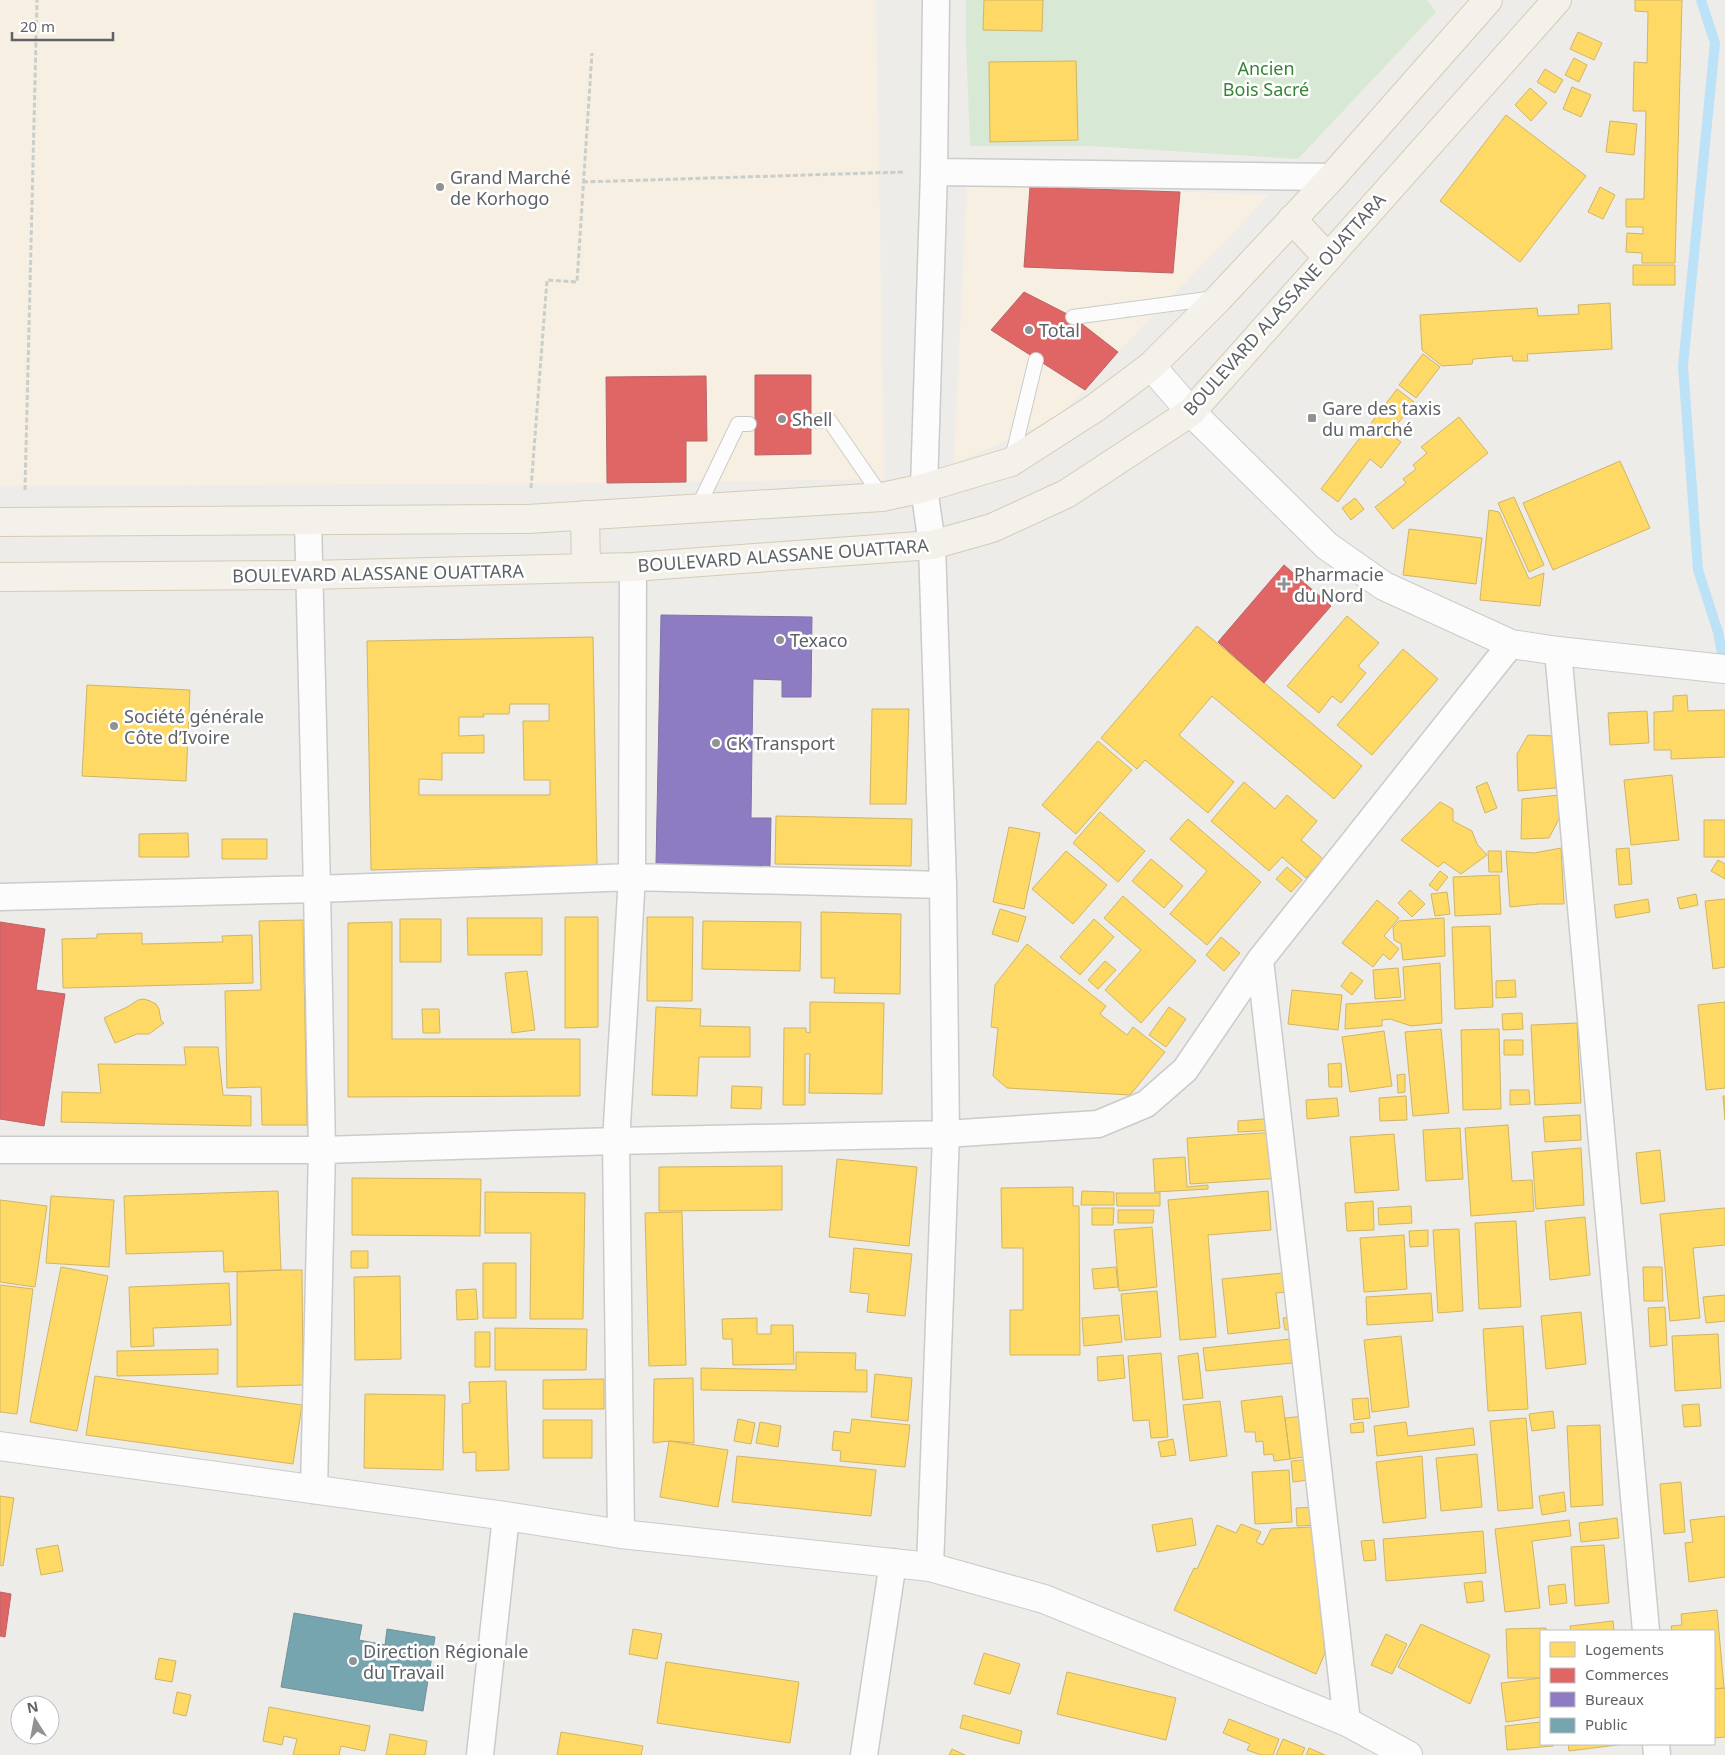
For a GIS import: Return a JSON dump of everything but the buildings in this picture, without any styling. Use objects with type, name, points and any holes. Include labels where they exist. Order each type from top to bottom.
[{"type":"main road","points":[[12,521],[528,519],[882,497],[924,488],[1011,462],[1095,408],[1151,366],[1219,298],[1332,177],[1488,0]]},
{"type":"main road","name":"BOULEVARD ALASSANE OUATTARA","points":[[0,577],[309,575],[633,567],[932,545],[992,528],[1066,494],[1191,412],[1556,0]]},
{"type":"main road","points":[[1292,219],[1328,258]]},
{"type":"main road","points":[[585,515],[586,568]]},
{"type":"street","points":[[930,1567],[946,1134],[944,885],[932,545],[924,488],[934,172],[936,0]]},
{"type":"street","points":[[934,172],[1332,177]]},
{"type":"street","points":[[1151,366],[1191,412],[1327,546],[1384,586],[1511,644],[1725,669]]},
{"type":"street","points":[[308,520],[322,1150],[314,1490]]},
{"type":"street","points":[[621,1534],[616,1141],[632,877],[633,567]]},
{"type":"street","points":[[0,1150],[322,1150],[946,1134],[1098,1124],[1146,1104],[1185,1070],[1260,960],[1511,644]]},
{"type":"street","points":[[1558,651],[1646,1630]]},
{"type":"street","points":[[0,897],[317,889],[632,877],[944,885]]},
{"type":"street","points":[[1260,960],[1347,1722]]},
{"type":"street","points":[[0,1446],[506,1516],[621,1534],[930,1567],[1044,1599],[1347,1722],[1408,1755]]},
{"type":"street","points":[[480,1755],[506,1516]]},
{"type":"street","points":[[864,1755],[893,1562]]},
{"type":"lane","points":[[1073,317],[1219,298]]},
{"type":"lane","points":[[1011,462],[1036,360]]},
{"type":"lane","points":[[818,421],[829,420],[882,497]]},
{"type":"lane","points":[[698,507],[738,424],[749,424]]},
{"type":"path","points":[[12,521],[37,0]]},
{"type":"path","points":[[528,519],[547,280],[577,282],[592,53]]},
{"type":"path","points":[[583,182],[934,172]]},
{"type":"shaded area","name":"Grand Marché de Korhogo","points":[[0,0],[876,0],[884,479],[607,483],[0,486]]},
{"type":"shaded area","points":[[967,184],[1269,195],[1118,352],[1085,390],[1056,418],[954,464]]},
{"type":"green space","name":"Ancien Bois Sacré","points":[[966,0],[1427,0],[1436,12],[1298,159],[1091,146],[970,146]]},
{"type":"waterway","points":[[1701,0],[1715,43],[1683,366],[1698,570],[1718,632],[1725,668]]},
{"type":"place","name":"Grand Marché de Korhogo","points":[[440,187]]},
{"type":"place","name":"Total","points":[[1029,330]]},
{"type":"place","name":"Gare des taxis du marché","points":[[1312,418]]},
{"type":"place","name":"Shell","points":[[782,419]]},
{"type":"place","name":"Pharmacie du Nord","points":[[1284,584]]},
{"type":"place","name":"Texaco","points":[[780,640]]},
{"type":"place","name":"Société générale Côte d’Ivoire","points":[[114,726]]},
{"type":"place","name":"CK Transport","points":[[716,743]]},
{"type":"place","name":"Direction Régionale du Travail","points":[[353,1661]]}]
